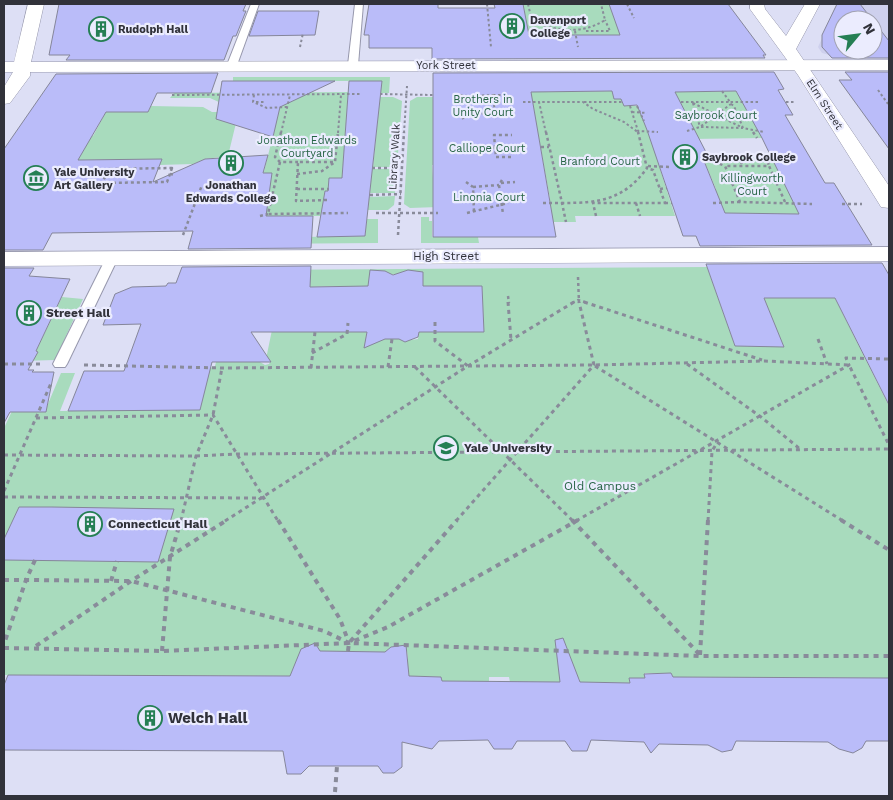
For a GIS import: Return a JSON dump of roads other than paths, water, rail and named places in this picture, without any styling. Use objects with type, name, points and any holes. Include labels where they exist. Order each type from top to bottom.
[{"type":"main road","points":[[4,99],[21,76],[12,67],[36,4]]},
{"type":"main road","points":[[771,7],[811,6]]},
{"type":"main road","points":[[788,48],[811,6]]},
{"type":"main road","name":"Elm Street","points":[[771,7],[788,48],[889,202]]},
{"type":"main road","name":"York Street","points":[[12,67],[889,65]]},
{"type":"main road","name":"High Street","points":[[4,259],[889,254]]},
{"type":"lane","points":[[232,65],[255,4]]},
{"type":"lane","points":[[353,65],[359,4]]},
{"type":"lane","points":[[60,364],[112,258]]},
{"type":"place","name":"Davenport College","points":[[512,26]]},
{"type":"place","name":"Rudolph Hall","points":[[101,29]]},
{"type":"place","name":"Saybrook College","points":[[685,157]]},
{"type":"place","name":"Jonathan Edwards College","points":[[231,163]]},
{"type":"place","name":"Yale University Art Gallery","points":[[36,178]]},
{"type":"place","name":"Street Hall","points":[[29,313]]},
{"type":"place","name":"Yale University","points":[[446,448]]},
{"type":"place","name":"Connecticut Hall","points":[[90,524]]},
{"type":"place","name":"Welch Hall","points":[[150,718]]},
{"type":"park label","name":"Brothers in Unity Court","points":[[483,105]]},
{"type":"park label","name":"Saybrook Court","points":[[716,115]]},
{"type":"park label","name":"Jonathan Edwards Courtyard","points":[[307,146]]},
{"type":"park label","name":"Calliope Court","points":[[487,148]]},
{"type":"park label","name":"Branford Court","points":[[600,161]]},
{"type":"park label","name":"Killingworth Court","points":[[752,184]]},
{"type":"park label","name":"Linonia Court","points":[[489,197]]},
{"type":"park label","name":"Old Campus","points":[[600,486]]}]
